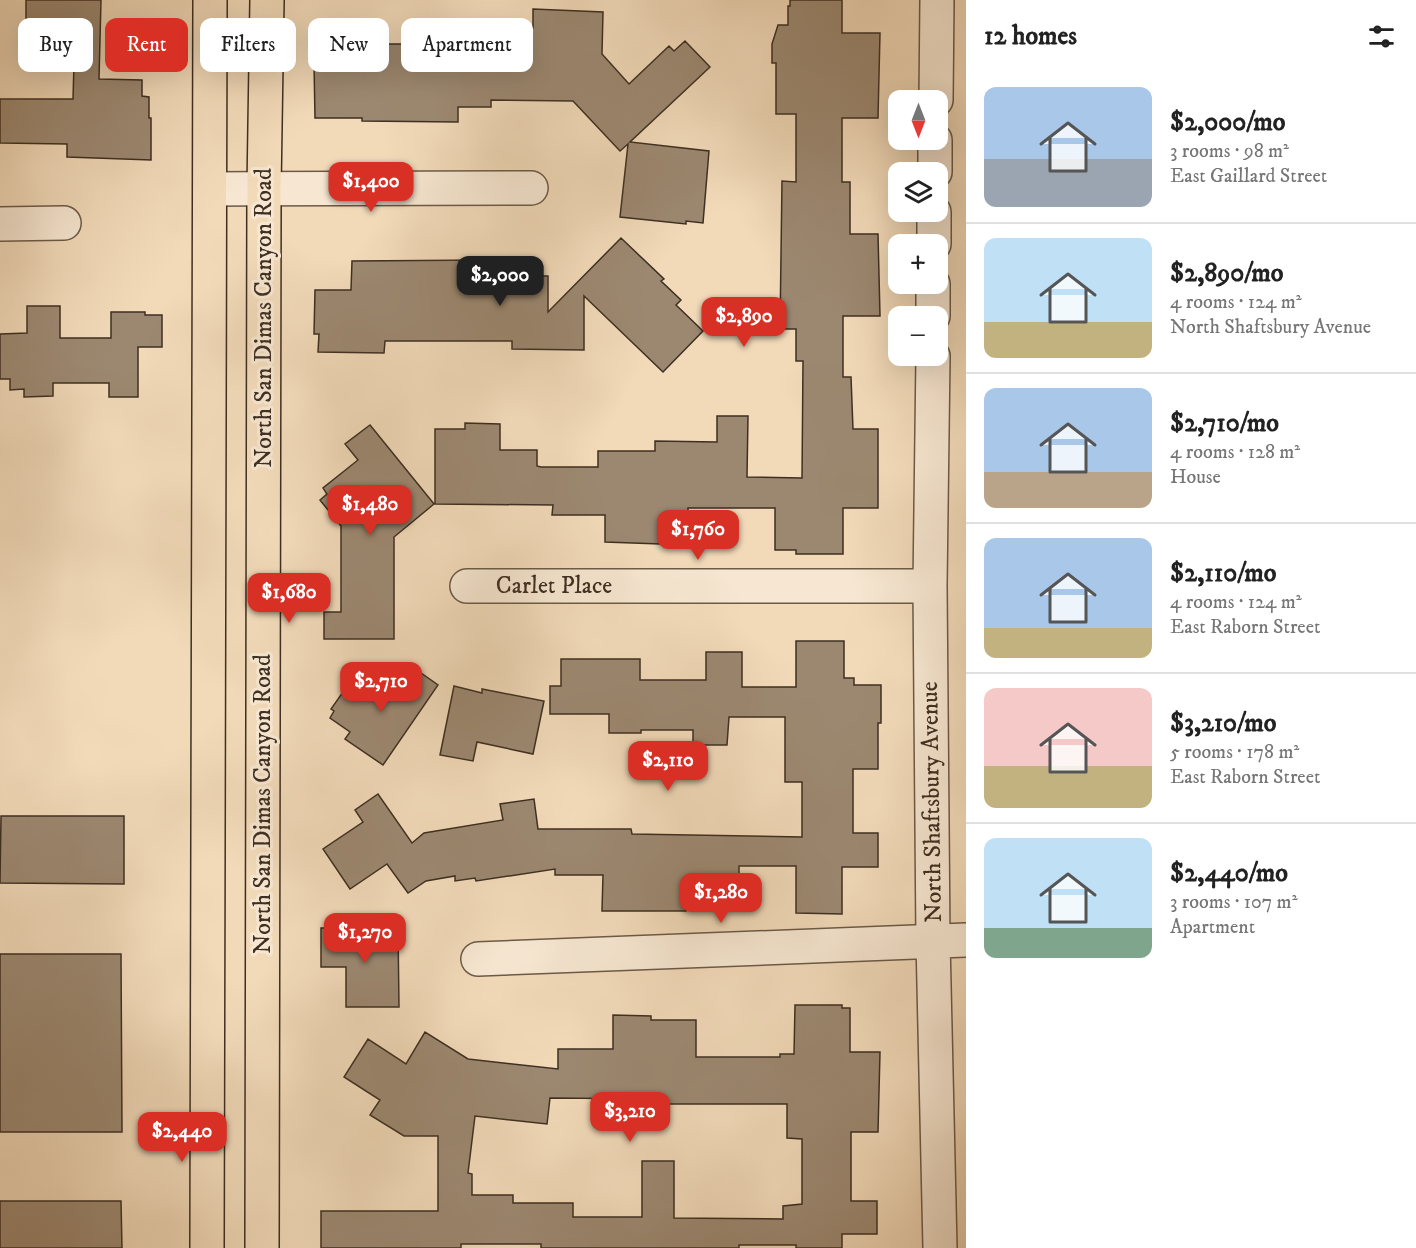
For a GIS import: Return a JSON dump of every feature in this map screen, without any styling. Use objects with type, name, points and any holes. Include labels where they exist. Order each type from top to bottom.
[{"type":"main road","points":[[207,1248],[210,0]]},
{"type":"main road","name":"North San Dimas Canyon Road","points":[[262,1248],[264,188],[267,0]]},
{"type":"street","points":[[936,90],[937,0]]},
{"type":"street","points":[[210,189],[531,188]]},
{"type":"street","points":[[0,224],[64,223]]},
{"type":"street","name":"North Shaftsbury Avenue","points":[[933,366],[930,586],[933,941],[940,1248]]},
{"type":"street","name":"Carlet Place","points":[[467,586],[930,586]]},
{"type":"street","points":[[478,959],[966,940]]},
{"type":"building","points":[[26,0],[101,0],[99,79],[142,80],[142,96],[149,97],[151,160],[67,157],[67,144],[0,143],[0,99],[73,99],[74,72],[93,72],[93,18],[26,18]]},
{"type":"building","points":[[790,0],[842,0],[842,33],[880,33],[878,118],[842,118],[842,182],[850,182],[850,234],[878,234],[880,316],[843,316],[843,377],[851,377],[853,429],[878,429],[878,508],[843,508],[843,554],[796,554],[796,550],[775,550],[775,508],[688,508],[688,545],[605,542],[605,515],[552,515],[553,505],[435,504],[435,429],[465,429],[465,423],[500,424],[500,450],[537,450],[537,466],[598,467],[598,451],[655,451],[655,441],[717,442],[717,416],[748,416],[747,477],[802,478],[803,361],[796,361],[796,329],[780,329],[782,181],[796,182],[796,114],[776,114],[776,63],[772,63],[772,44],[778,25],[788,25]]},
{"type":"building","points":[[533,9],[603,12],[602,54],[629,84],[669,46],[674,51],[685,41],[710,67],[630,142],[709,151],[703,223],[686,221],[686,224],[620,217],[628,144],[620,151],[573,101],[491,100],[491,107],[458,107],[458,122],[315,118],[314,72],[389,72],[389,44],[401,44],[401,72],[533,72]]},
{"type":"building","points":[[621,238],[664,279],[661,281],[681,300],[676,305],[703,331],[663,372],[584,296],[584,350],[512,349],[512,341],[385,341],[384,353],[318,352],[319,334],[314,334],[315,290],[351,290],[352,261],[486,260],[486,276],[548,276],[548,312]]},
{"type":"building","points":[[27,306],[60,306],[60,338],[111,338],[111,312],[145,312],[145,315],[162,315],[162,347],[138,347],[138,397],[109,397],[109,383],[53,383],[53,396],[24,397],[24,389],[10,390],[10,379],[0,379],[0,334],[27,333]]},
{"type":"building","points":[[370,425],[434,504],[394,537],[394,639],[324,639],[324,612],[341,612],[341,526],[320,500],[327,494],[323,488],[358,460],[345,444]]},
{"type":"building","points":[[796,641],[844,641],[844,678],[854,678],[854,685],[881,685],[878,769],[853,769],[853,833],[878,833],[878,867],[842,867],[842,914],[796,913],[796,866],[739,866],[739,883],[687,883],[686,911],[602,911],[603,875],[555,875],[555,869],[476,881],[475,878],[455,881],[455,876],[426,881],[408,893],[387,864],[350,889],[323,849],[363,822],[355,810],[378,794],[412,843],[424,833],[503,820],[500,804],[534,799],[538,829],[631,829],[632,834],[802,837],[802,782],[785,782],[785,717],[729,717],[727,745],[693,745],[693,730],[641,730],[641,733],[609,733],[609,714],[550,714],[550,686],[561,686],[561,659],[640,659],[640,680],[706,680],[706,652],[742,652],[742,687],[796,687]]},
{"type":"building","points":[[414,668],[438,685],[383,765],[345,739],[350,732],[330,718],[334,711],[331,709],[357,672],[394,698]]},
{"type":"building","points":[[454,686],[482,693],[482,689],[544,701],[533,754],[477,742],[473,761],[440,755]]},
{"type":"building","points":[[1,816],[124,816],[124,884],[0,883]]},
{"type":"building","points":[[321,928],[398,928],[399,1007],[346,1007],[346,967],[321,967]]},
{"type":"building","points":[[0,954],[121,954],[122,1132],[0,1132]]},
{"type":"building","points":[[795,1005],[842,1005],[842,1008],[850,1008],[850,1052],[880,1052],[878,1132],[851,1132],[851,1201],[877,1201],[877,1234],[842,1234],[842,1248],[739,1245],[739,1248],[541,1248],[541,1244],[461,1244],[461,1248],[321,1248],[321,1211],[438,1211],[438,1136],[404,1136],[370,1115],[380,1100],[344,1077],[368,1039],[406,1064],[425,1032],[468,1059],[558,1069],[558,1049],[613,1049],[613,1015],[651,1016],[651,1020],[696,1020],[696,1057],[780,1057],[780,1054],[794,1054]],"holes":[[[550,1098],[664,1099],[664,1104],[787,1104],[787,1138],[802,1139],[802,1204],[783,1206],[783,1219],[674,1218],[674,1161],[642,1161],[642,1217],[573,1217],[573,1203],[513,1203],[513,1195],[472,1195],[472,1174],[468,1173],[475,1116],[547,1124]]]},
{"type":"building","points":[[0,1201],[121,1201],[122,1248],[0,1248]]}]
